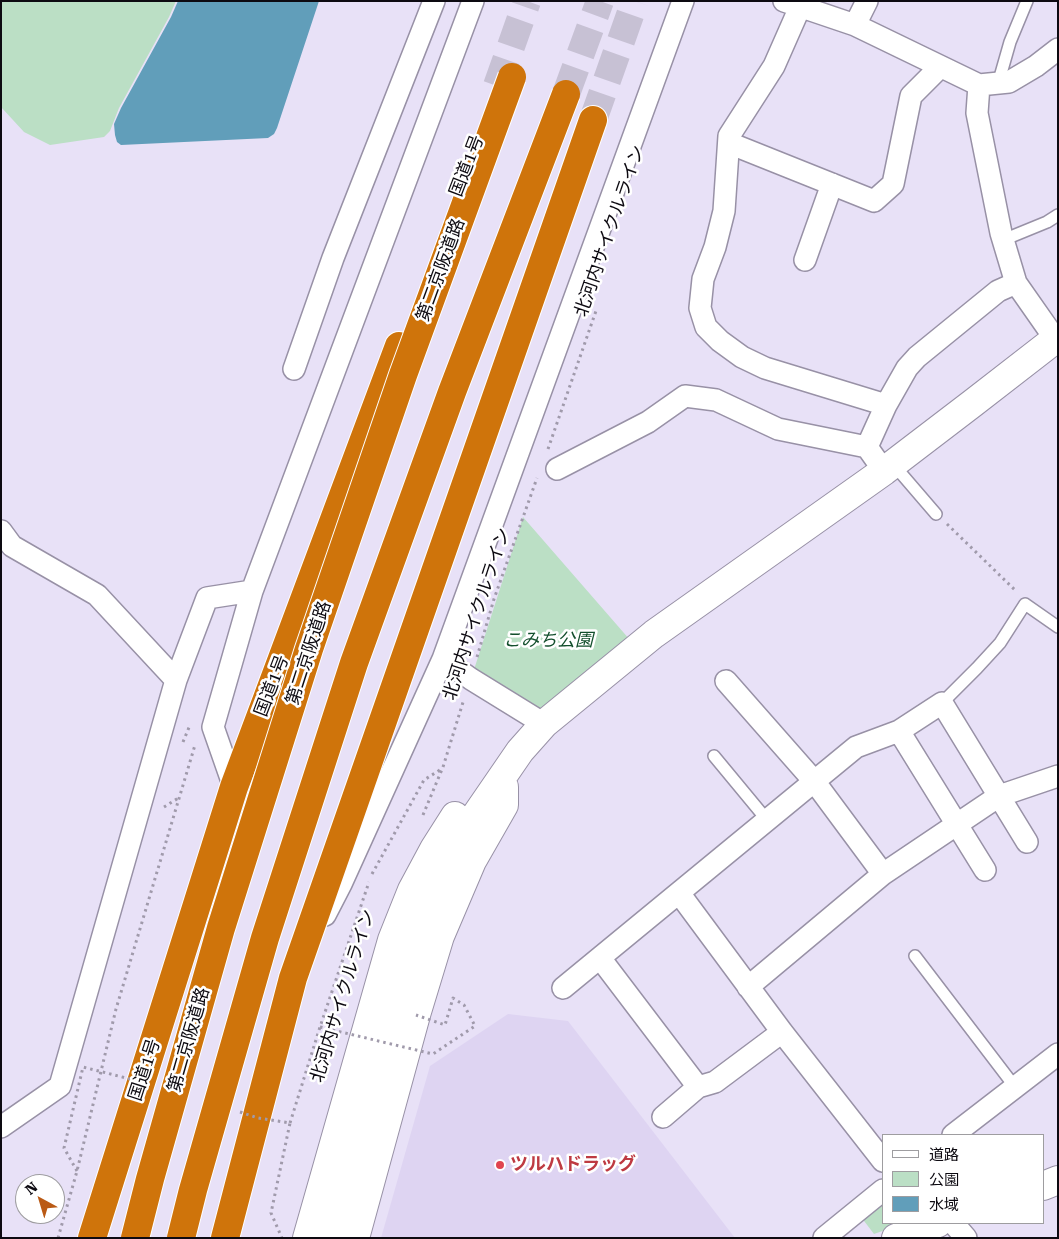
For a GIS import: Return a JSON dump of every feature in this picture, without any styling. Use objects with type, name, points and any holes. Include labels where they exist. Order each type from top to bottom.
[{"type":"highway","name":"国道1号","points":[[92,1238],[234,788],[504,82]]},
{"type":"highway","name":"第二京阪道路","points":[[135,1238],[221,928],[309,649],[504,82]]},
{"type":"highway","points":[[181,1238],[265,938],[354,663],[456,383],[566,94]]},
{"type":"highway","points":[[225,1238],[293,978],[594,120]]},
{"type":"street","points":[[294,368],[333,258],[434,1]]},
{"type":"street","points":[[234,788],[213,727],[252,591],[473,1]]},
{"type":"street","points":[[293,978],[341,884],[443,659],[683,1]]},
{"type":"street","points":[[855,25],[866,1]]},
{"type":"street","points":[[886,405],[765,368],[742,357],[720,341],[706,327],[700,308],[703,279],[715,247],[724,211],[729,136],[774,66],[792,4],[855,25],[940,67],[988,84],[1009,82],[1036,66],[1058,49]]},
{"type":"street","points":[[729,144],[874,201],[893,184],[911,96],[940,67]]},
{"type":"street","points":[[330,1238],[419,930],[463,834],[520,751],[544,724],[654,634],[889,467],[1057,340],[1016,283],[1003,240],[977,114],[988,84]]},
{"type":"street","points":[[805,260],[832,184]]},
{"type":"street","points":[[867,446],[886,405],[907,368],[917,357],[998,292],[1016,283]]},
{"type":"street","points":[[548,463],[648,422],[685,396],[716,400],[778,429],[867,446],[889,467]]},
{"type":"street","points":[[1,531],[12,546],[97,594],[176,680]]},
{"type":"street","points":[[1,1128],[60,1086],[176,680],[207,598],[252,591]]},
{"type":"street","points":[[443,659],[471,679],[544,724]]},
{"type":"street","points":[[726,680],[814,781],[882,874]]},
{"type":"street","points":[[563,988],[856,747],[898,731],[942,703],[1026,842]]},
{"type":"street","points":[[898,731],[985,870]]},
{"type":"street","points":[[355,1238],[416,1015],[440,936],[472,861],[504,805],[505,771]]},
{"type":"street","points":[[297,1233],[392,940],[412,890],[457,812],[505,771]]},
{"type":"street","points":[[748,987],[882,874],[999,796],[1058,776]]},
{"type":"street","points":[[679,893],[782,1032],[882,1161]]},
{"type":"street","points":[[600,958],[698,1087]]},
{"type":"street","points":[[662,1117],[698,1087],[714,1082],[782,1032]]},
{"type":"street","points":[[953,1134],[1058,1054]]},
{"type":"street","points":[[1044,1186],[1058,1180]]},
{"type":"street","points":[[824,1238],[882,1191]]},
{"type":"street","points":[[896,1238],[935,1224]]},
{"type":"street","points":[[955,1224],[966,1238]]},
{"type":"lane","points":[[988,84],[1010,42],[1027,1]]},
{"type":"lane","points":[[1003,240],[1058,215]]},
{"type":"lane","points":[[889,467],[936,514]]},
{"type":"lane","points":[[942,703],[1000,643],[1025,604],[1058,627]]},
{"type":"lane","points":[[714,756],[767,820]]},
{"type":"lane","points":[[915,956],[1016,1087]]},
{"type":"path","name":"北河内サイクルライン","points":[[420,822],[444,768],[494,599],[548,463],[599,301]]},
{"type":"path","points":[[936,514],[1016,590],[1025,604]]},
{"type":"path","points":[[290,1123],[370,878],[424,780],[444,768]]},
{"type":"path","points":[[320,1027],[433,1054],[475,1026],[464,1005],[453,998],[445,1025],[416,1015]]},
{"type":"path","name":"北河内サイクルライン","points":[[345,1038],[348,1028]]},
{"type":"path","points":[[283,1238],[297,1233]]},
{"type":"shaded area","points":[[508,1014],[568,1021],[735,1238],[381,1238],[430,1066]]},
{"type":"green space","points":[[1,1],[176,1],[119,108],[110,131],[104,137],[50,145],[24,132],[1,107]]},
{"type":"green space","name":"こみち公園","points":[[523,517],[637,648],[544,724],[471,679]]},
{"type":"green space","points":[[882,1201],[882,1224],[902,1224],[874,1234],[861,1217]]},
{"type":"water","points":[[178,1],[319,1],[274,134],[268,138],[121,145],[117,142],[114,124]]},
{"type":"tunnel","points":[[497,86],[527,1]]},
{"type":"tunnel","points":[[566,94],[600,1]]},
{"type":"tunnel","points":[[593,120],[635,1]]},
{"type":"place","name":"ツルハドラッグ","points":[[500,1165]]}]
